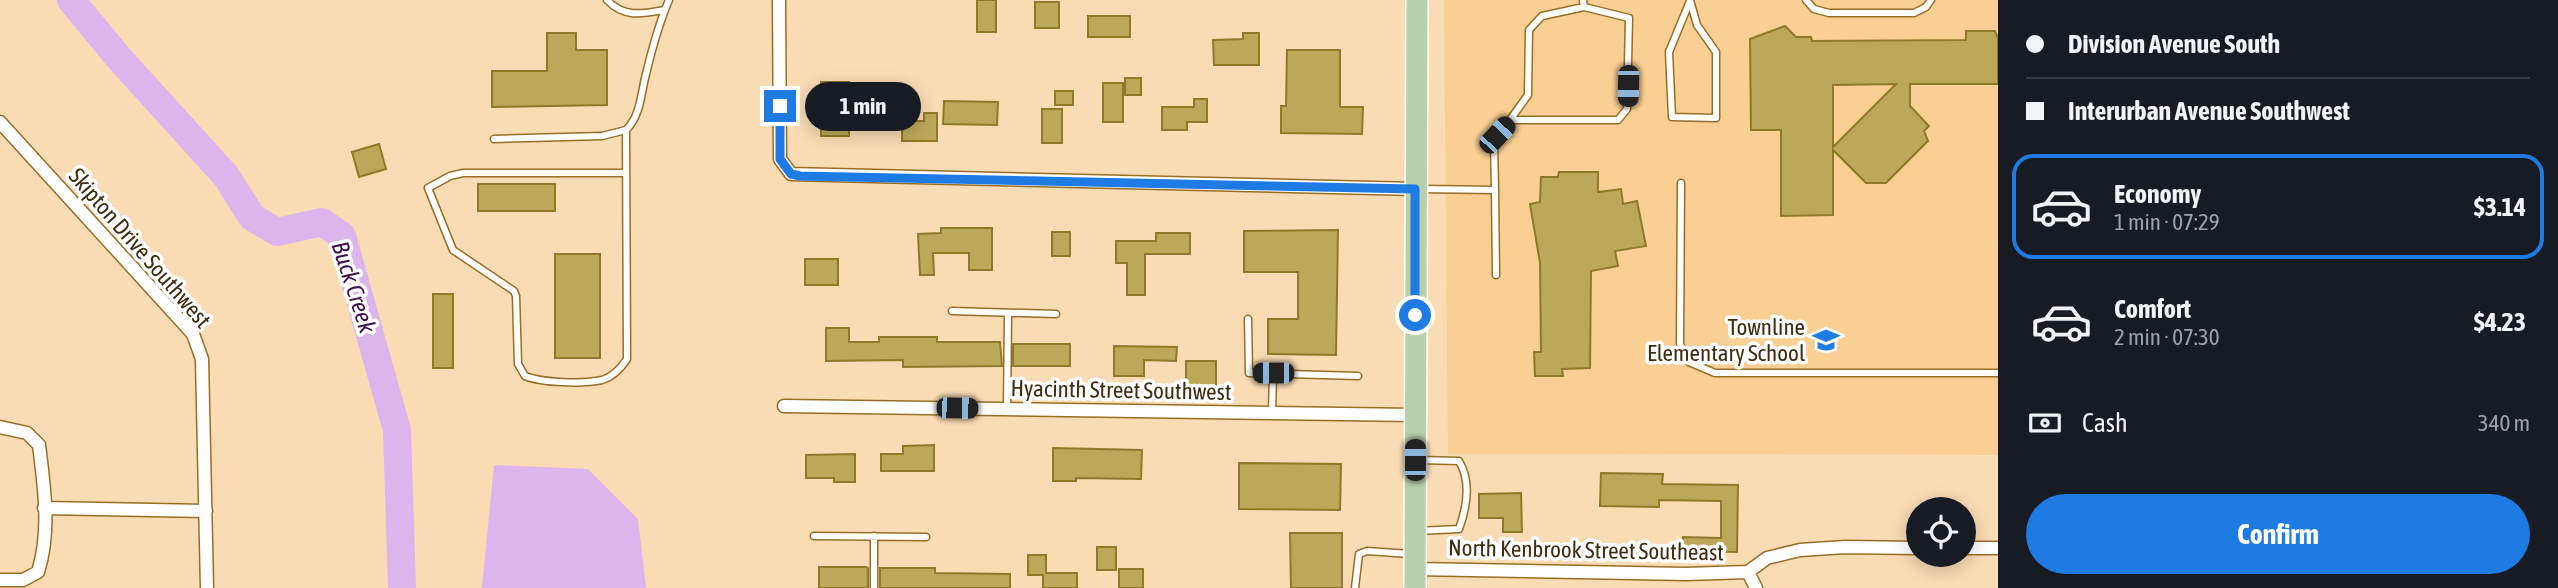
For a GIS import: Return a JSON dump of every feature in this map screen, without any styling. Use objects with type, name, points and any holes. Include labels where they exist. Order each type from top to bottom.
[{"type":"main road","points":[[1415,570],[1417,0]]},
{"type":"street","points":[[779,0],[780,159],[791,174],[1415,189]]},
{"type":"street","name":"Skipton Drive Southwest","points":[[0,121],[193,334],[202,359],[207,588]]},
{"type":"street","name":"Hyacinth Street Southwest","points":[[784,406],[1415,415]]},
{"type":"street","points":[[0,427],[27,433],[39,444],[44,508],[44,553],[38,572],[23,580],[0,580]]},
{"type":"street","points":[[44,508],[206,511]]},
{"type":"street","name":"North Kenbrook Street Southeast","points":[[1415,570],[1686,574],[1748,572],[1767,558],[1800,550],[1906,548]]},
{"type":"street","points":[[1976,548],[1998,548]]},
{"type":"street","points":[[1748,572],[1756,588]]},
{"type":"lane","points":[[607,0],[627,14],[664,10]]},
{"type":"lane","points":[[494,139],[603,136],[626,130],[632,125],[637,112],[669,0]]},
{"type":"lane","points":[[1806,0],[1814,9],[1829,13],[1914,13],[1926,7],[1931,0]]},
{"type":"lane","points":[[1690,1],[1697,25],[1716,52],[1716,118],[1672,117],[1669,52],[1690,1]]},
{"type":"lane","points":[[1496,275],[1494,142],[1528,94],[1530,30],[1534,22],[1542,16],[1583,3],[1629,18],[1627,109],[1618,120],[1512,120]]},
{"type":"lane","points":[[626,130],[627,359],[618,371],[603,379],[539,380],[525,376],[518,364],[514,291],[453,250],[428,187],[463,173],[626,173]]},
{"type":"lane","points":[[1681,183],[1680,344],[1689,362],[1715,373],[1998,373]]},
{"type":"lane","points":[[1415,189],[1495,190]]},
{"type":"lane","points":[[952,312],[1056,314]]},
{"type":"lane","points":[[1007,409],[1008,313]]},
{"type":"lane","points":[[1248,319],[1248,373],[1358,376]]},
{"type":"lane","points":[[1272,413],[1273,373]]},
{"type":"lane","points":[[1415,460],[1459,461],[1466,473],[1466,512],[1459,529],[1415,531]]},
{"type":"lane","points":[[814,536],[926,537]]},
{"type":"lane","points":[[874,536],[874,588]]},
{"type":"lane","points":[[1355,588],[1359,554],[1367,551],[1415,570]]},
{"type":"shaded area","name":"Townline Elementary School","points":[[1444,0],[1998,0],[1998,455],[1448,454]]},
{"type":"shaded area","points":[[494,465],[588,469],[638,519],[646,588],[482,588]]},
{"type":"building","points":[[977,0],[996,0],[996,32],[977,32]]},
{"type":"building","points":[[1035,2],[1059,2],[1059,28],[1035,28]]},
{"type":"building","points":[[1088,16],[1130,16],[1130,37],[1088,37]]},
{"type":"building","points":[[1785,26],[1796,37],[1811,37],[1812,41],[1966,40],[1966,31],[1995,31],[1998,38],[1998,84],[1910,84],[1910,106],[1929,126],[1924,131],[1928,141],[1886,183],[1866,183],[1833,150],[1833,215],[1781,216],[1781,130],[1751,130],[1750,39]],"holes":[[[1896,84],[1833,147],[1833,85]]]},
{"type":"building","points":[[547,33],[576,33],[576,50],[607,50],[607,105],[492,107],[492,71],[547,71]]},
{"type":"building","points":[[1243,33],[1259,33],[1259,65],[1214,65],[1213,40],[1243,39]]},
{"type":"building","points":[[1287,50],[1340,50],[1340,107],[1363,107],[1362,134],[1281,133],[1281,106],[1286,106]]},
{"type":"building","points":[[1125,78],[1141,78],[1141,95],[1125,95]]},
{"type":"building","points":[[821,82],[849,82],[849,136],[821,136]]},
{"type":"building","points":[[1103,83],[1123,83],[1123,122],[1103,122]]},
{"type":"building","points":[[1055,91],[1073,91],[1073,105],[1055,105]]},
{"type":"building","points":[[1194,99],[1207,99],[1207,122],[1187,122],[1187,130],[1162,130],[1162,107],[1194,107]]},
{"type":"building","points":[[944,101],[998,102],[997,125],[943,124]]},
{"type":"building","points":[[1042,109],[1062,109],[1062,143],[1042,143]]},
{"type":"building","points":[[924,113],[937,113],[937,141],[902,141],[902,121],[924,121]]},
{"type":"building","points":[[379,144],[386,169],[359,177],[352,152]]},
{"type":"building","points":[[1559,172],[1598,172],[1598,192],[1621,189],[1623,204],[1637,201],[1646,246],[1615,251],[1618,266],[1591,271],[1590,368],[1562,369],[1563,376],[1535,376],[1534,352],[1541,352],[1540,263],[1530,204],[1540,202],[1541,177],[1558,177]]},
{"type":"building","points":[[478,184],[555,184],[555,211],[478,211]]},
{"type":"building","points":[[941,228],[992,228],[992,270],[969,270],[969,253],[933,253],[934,275],[920,275],[918,234],[941,233]]},
{"type":"building","points":[[1338,230],[1336,355],[1268,354],[1268,319],[1298,319],[1298,272],[1244,272],[1244,231]]},
{"type":"building","points":[[1052,232],[1070,232],[1070,256],[1052,256]]},
{"type":"building","points":[[1156,233],[1190,233],[1190,254],[1145,254],[1145,295],[1127,295],[1127,263],[1116,263],[1116,241],[1156,241]]},
{"type":"building","points":[[555,254],[600,254],[600,358],[555,358]]},
{"type":"building","points":[[805,259],[838,259],[838,285],[805,285]]},
{"type":"building","points":[[433,294],[453,294],[453,368],[433,368]]},
{"type":"building","points":[[826,328],[849,328],[849,342],[879,342],[879,337],[937,337],[937,342],[1000,342],[1002,366],[903,367],[903,360],[826,361]]},
{"type":"building","points":[[1013,344],[1070,344],[1070,366],[1013,366]]},
{"type":"building","points":[[1114,346],[1177,347],[1176,361],[1144,360],[1144,376],[1114,376]]},
{"type":"building","points":[[1186,361],[1216,361],[1216,390],[1186,390]]},
{"type":"building","points":[[934,445],[934,471],[881,471],[881,454],[903,454],[903,446]]},
{"type":"building","points":[[1053,448],[1142,450],[1141,479],[1076,478],[1076,481],[1053,481]]},
{"type":"building","points":[[855,454],[855,482],[834,482],[834,478],[806,478],[806,455]]},
{"type":"building","points":[[1239,463],[1341,464],[1340,510],[1239,509]]},
{"type":"building","points":[[1601,473],[1663,474],[1662,484],[1738,485],[1737,552],[1682,551],[1683,537],[1721,538],[1721,501],[1659,500],[1659,507],[1600,506]]},
{"type":"building","points":[[1521,493],[1522,532],[1503,532],[1503,518],[1479,518],[1479,494]]},
{"type":"building","points":[[1290,533],[1342,533],[1342,588],[1291,588]]},
{"type":"building","points":[[1097,547],[1116,547],[1116,570],[1097,570]]},
{"type":"building","points":[[1028,555],[1046,555],[1046,573],[1077,573],[1077,588],[1043,588],[1043,575],[1028,575]]},
{"type":"building","points":[[819,567],[866,567],[868,588],[819,588]]},
{"type":"building","points":[[880,568],[935,568],[935,573],[1010,574],[1010,588],[880,588]]},
{"type":"building","points":[[1119,569],[1143,569],[1143,588],[1119,588]]},
{"type":"waterway","name":"Buck Creek","points":[[71,0],[118,57],[226,176],[252,217],[277,232],[322,222],[342,236],[397,430],[402,588]]},
{"type":"place","name":"Townline Elementary School","points":[[1826,340]]},
{"type":"route","points":[[780,106],[780,159],[786,170],[800,176],[1415,189],[1415,315]]}]
